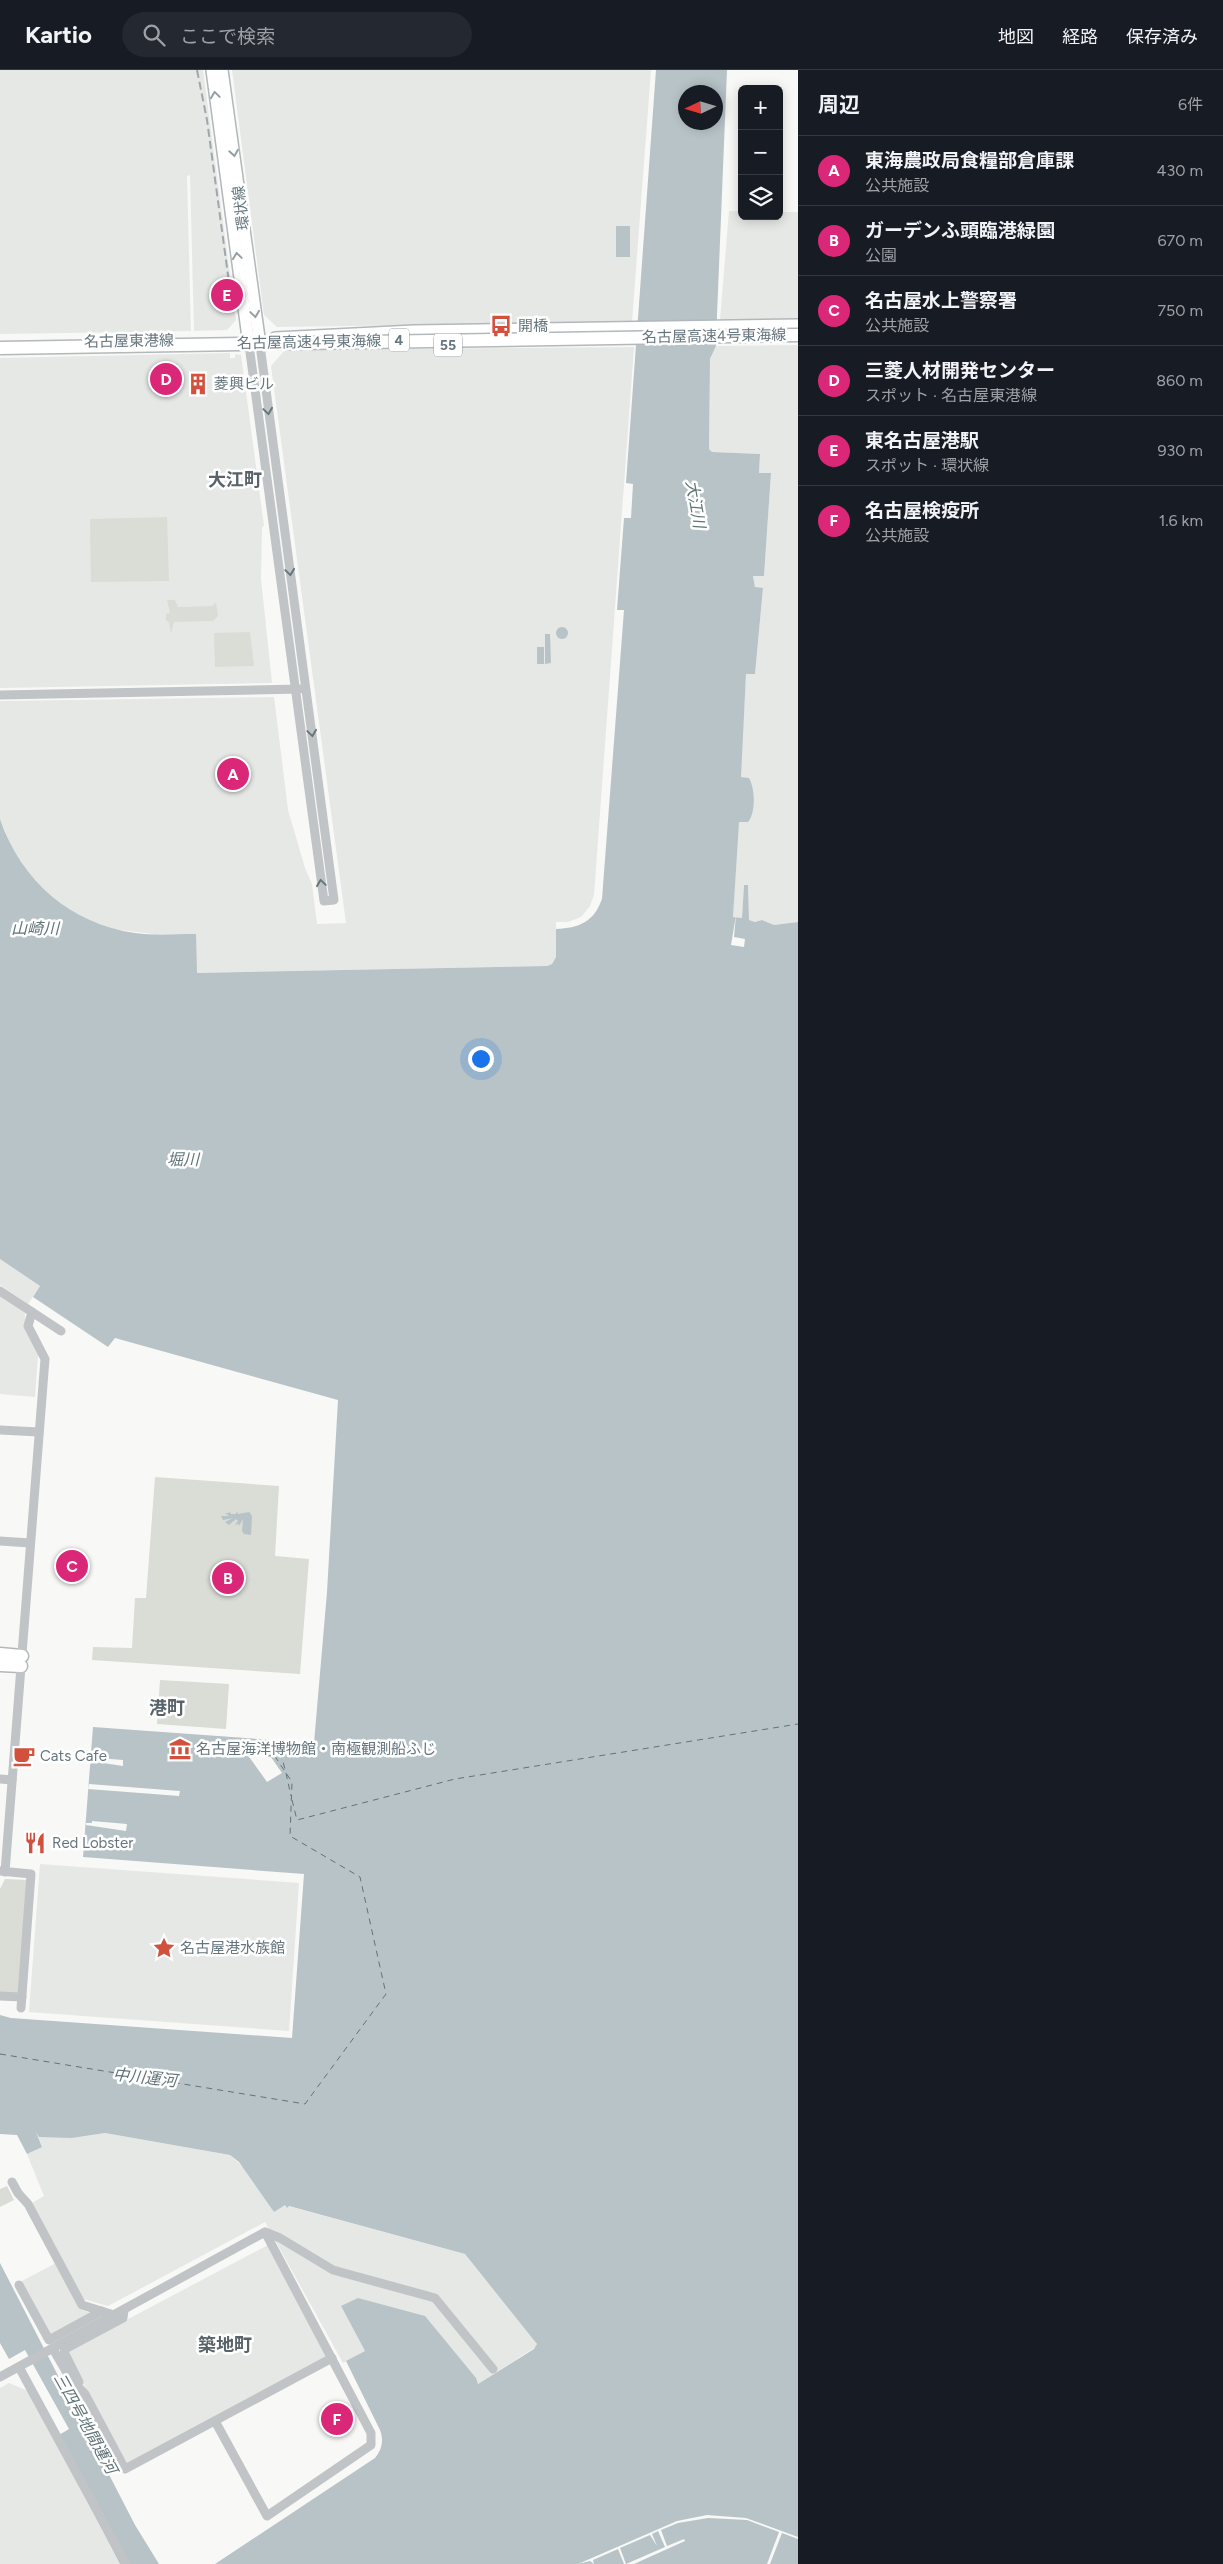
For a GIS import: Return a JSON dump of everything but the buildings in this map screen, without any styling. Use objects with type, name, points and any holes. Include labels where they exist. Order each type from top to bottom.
[{"type":"highway","name":"名古屋高速4号東海線","points":[[0,341],[798,326]]},
{"type":"highway","name":"名古屋高速4号東海線","points":[[0,348],[798,337]]},
{"type":"highway","points":[[0,1654],[21,1661]]},
{"type":"highway","points":[[0,1665],[21,1661]]},
{"type":"main road","name":"環状線","points":[[212,70],[254,342]]},
{"type":"main road","name":"環状線","points":[[222,70],[254,342]]},
{"type":"main road","name":"55","points":[[254,342],[414,330],[798,326]]},
{"type":"main road","name":"55","points":[[254,342],[636,340],[798,337]]},
{"type":"main road","name":"名古屋東港線","points":[[0,341],[254,342]]},
{"type":"main road","name":"名古屋東港線","points":[[0,348],[254,342]]},
{"type":"street","points":[[254,342],[306,689],[334,900],[324,901],[295,689],[254,342]]},
{"type":"street","points":[[0,695],[306,689]]},
{"type":"street","points":[[0,1291],[61,1331]]},
{"type":"street","points":[[22,2008],[31,1874],[2,1871],[12,1780],[45,1360],[28,1326],[32,1312]]},
{"type":"street","points":[[0,1430],[39,1432]]},
{"type":"street","points":[[0,1541],[30,1543]]},
{"type":"street","points":[[0,1779],[12,1780]]},
{"type":"street","points":[[0,1996],[22,1997]]},
{"type":"street","points":[[12,2182],[18,2193],[28,2204],[82,2305],[114,2315]]},
{"type":"street","points":[[2,2376],[265,2232]]},
{"type":"street","points":[[215,2421],[267,2516],[371,2446],[371,2433],[265,2232]]},
{"type":"street","points":[[265,2232],[280,2238],[333,2270],[435,2298],[492,2369]]},
{"type":"street","points":[[19,2284],[49,2340],[102,2311]]},
{"type":"street","points":[[124,2310],[123,2318],[65,2349],[64,2352],[125,2469],[332,2358]]},
{"type":"street","points":[[53,2348],[70,2378],[85,2394]]},
{"type":"street","points":[[19,2366],[126,2564]]},
{"type":"shaded area","points":[[0,70],[203,70],[236,320],[227,330],[194,331],[190,175],[187,176],[191,331],[0,334]]},
{"type":"shaded area","points":[[232,70],[651,70],[632,322],[277,327],[264,315]]},
{"type":"shaded area","points":[[729,211],[738,211],[738,220],[783,220],[783,212],[798,212],[798,319],[720,320]]},
{"type":"shaded area","points":[[798,345],[798,922],[774,925],[762,920],[755,922],[749,920],[748,885],[744,886],[742,918],[733,917],[746,673],[755,674],[763,589],[755,587],[753,576],[764,576],[771,473],[759,473],[760,454],[712,452],[709,449],[710,359],[716,346]]},
{"type":"shaded area","points":[[634,347],[594,895],[590,906],[581,917],[568,922],[556,922],[556,957],[552,964],[547,966],[197,973],[153,934],[113,929],[88,921],[53,899],[31,877],[13,851],[0,819],[0,701],[274,697],[288,810],[305,868],[312,884],[317,924],[346,923],[271,366],[285,350]]},
{"type":"shaded area","points":[[230,353],[230,358],[235,358],[235,354],[241,355],[264,526],[262,527],[261,579],[272,683],[0,688],[0,358]]},
{"type":"shaded area","points":[[167,517],[169,581],[91,582],[90,519]]},
{"type":"shaded area","points":[[167,600],[175,600],[178,607],[212,606],[216,602],[218,616],[213,621],[174,622],[171,634],[169,622],[166,620],[166,614],[170,613]]},
{"type":"shaded area","points":[[250,632],[254,666],[215,667],[214,633]]},
{"type":"shaded area","points":[[0,1259],[40,1286],[28,1304],[0,1285]]},
{"type":"shaded area","points":[[0,1296],[25,1313],[25,1326],[38,1355],[35,1397],[0,1394]]},
{"type":"shaded area","points":[[155,1477],[279,1486],[275,1556],[309,1559],[300,1674],[92,1660],[93,1647],[132,1648],[135,1598],[146,1598]]},
{"type":"shaded area","points":[[160,1680],[229,1684],[226,1729],[157,1724]]},
{"type":"shaded area","name":"名古屋港水族館","points":[[40,1864],[299,1883],[289,2031],[29,2012]]},
{"type":"shaded area","points":[[5,1879],[29,1880],[20,1993],[0,1992],[0,1889]]},
{"type":"shaded area","points":[[36,2132],[72,2138],[105,2133],[230,2155],[284,2205],[465,2254],[536,2342],[537,2346],[478,2384],[475,2379],[341,2306],[365,2351],[343,2363],[265,2222],[108,2306],[83,2299],[32,2203],[44,2196],[27,2154],[42,2146]]},
{"type":"shaded area","points":[[7,2186],[14,2200],[0,2207],[0,2189]]},
{"type":"shaded area","points":[[268,2245],[329,2356],[127,2464],[66,2352]]},
{"type":"shaded area","points":[[56,2263],[81,2310],[91,2313],[49,2337],[20,2282]]},
{"type":"shaded area","points":[[9,2383],[28,2391],[120,2564],[0,2564],[0,2388]]},
{"type":"water","points":[[656,70],[727,70],[716,346],[710,359],[709,449],[712,452],[760,454],[759,473],[771,473],[764,576],[753,576],[755,587],[763,588],[755,674],[746,674],[741,777],[749,778],[751,782],[753,807],[751,818],[748,822],[739,822],[733,917],[742,918],[744,885],[748,885],[749,920],[755,922],[762,920],[774,925],[798,922],[798,2564],[215,2564],[375,2458],[382,2445],[380,2430],[346,2361],[365,2351],[341,2306],[358,2298],[425,2316],[476,2378],[478,2384],[534,2349],[537,2344],[465,2254],[289,2206],[287,2208],[285,2205],[274,2212],[239,2162],[230,2155],[105,2133],[72,2138],[39,2137],[36,2132],[42,2147],[27,2154],[17,2135],[0,2134],[0,2015],[11,2018],[292,2038],[304,1874],[83,1857],[93,1727],[314,1743],[327,1592],[338,1400],[115,1338],[108,1347],[33,1297],[40,1286],[0,1259],[0,819],[9,841],[21,862],[35,880],[51,896],[70,909],[90,920],[112,928],[135,933],[158,935],[196,934],[197,973],[547,966],[552,964],[556,957],[556,929],[572,927],[585,922],[595,913],[602,899],[624,610],[617,610],[624,518],[631,518],[633,484],[626,483]]},
{"type":"water","points":[[616,226],[630,226],[630,257],[616,257]]},
{"type":"water","points":[[564,627],[567,628],[567,638],[560,639],[557,638],[556,631],[557,628]]},
{"type":"water","points":[[545,634],[550,634],[551,663],[545,664]]},
{"type":"water","points":[[537,647],[544,647],[544,664],[537,664]]},
{"type":"water","points":[[229,1511],[231,1514],[236,1514],[237,1511],[238,1514],[249,1512],[252,1516],[251,1535],[244,1534],[242,1531],[243,1519],[239,1526],[239,1524],[235,1525],[238,1521],[236,1519],[229,1525],[225,1522],[233,1518],[223,1520],[221,1516],[229,1516],[225,1513],[229,1513]]},
{"type":"water","points":[[0,2263],[135,2525],[159,2564],[120,2564],[54,2438],[69,2429],[25,2350],[9,2359],[0,2343]]},
{"type":"pier","points":[[736,915],[734,937],[745,939],[744,947],[731,945]]},
{"type":"pier","points":[[245,1739],[249,1739],[256,1748],[262,1744],[282,1773],[267,1782],[247,1754],[253,1750]]},
{"type":"pier","points":[[98,1758],[123,1760],[123,1766],[90,1761],[97,1760]]},
{"type":"pier","points":[[89,1784],[180,1791],[179,1796],[88,1789]]},
{"type":"pier","points":[[92,1821],[127,1824],[126,1831],[86,1825],[86,1823],[92,1823]]},
{"type":"pier","points":[[707,2515],[746,2518],[798,2537],[798,2539],[782,2533],[770,2564],[767,2564],[779,2532],[747,2520],[708,2518],[678,2523],[661,2530],[667,2546],[684,2539],[685,2541],[634,2564],[626,2564],[624,2564],[618,2549],[593,2560],[594,2564],[590,2561],[578,2564],[677,2521]],"holes":[[[658,2531],[665,2547],[626,2564],[620,2548],[650,2535],[657,2546],[652,2534]]]},
{"type":"ferry route","points":[[292,1800],[297,1820],[455,1779],[798,1724]]},
{"type":"ferry route","points":[[0,2054],[305,2104],[386,1994],[360,1877],[290,1836],[292,1782],[272,1752],[264,1756]]},
{"type":"ferry route","points":[[267,1756],[281,1755],[285,1769]]},
{"type":"ferry route","points":[[286,1773],[291,1796]]},
{"type":"railway","points":[[197,70],[207,120],[233,312]]},
{"type":"place","name":"東名古屋港駅","points":[[227,295]]},
{"type":"place","name":"開橋","points":[[501,326]]},
{"type":"place","name":"三菱人材開発センター","points":[[166,379]]},
{"type":"place","name":"菱興ビル","points":[[198,384]]},
{"type":"place","name":"東海農政局食糧部倉庫課","points":[[233,774]]},
{"type":"place","name":"名古屋水上警察署","points":[[72,1566]]},
{"type":"place","name":"ガーデンふ頭臨港緑園","points":[[228,1578]]},
{"type":"place","name":"名古屋海洋博物館・南極観測船ふじ","points":[[180,1749]]},
{"type":"place","name":"Cats Cafe","points":[[24,1756]]},
{"type":"place","name":"Red Lobster","points":[[35,1843]]},
{"type":"place","name":"名古屋港水族館","points":[[164,1948]]},
{"type":"place","name":"名古屋検疫所","points":[[337,2419]]},
{"type":"district","name":"大江町","points":[[235,480]]},
{"type":"district","name":"港町","points":[[167,1708]]},
{"type":"district","name":"築地町","points":[[225,2345]]},
{"type":"water label","name":"大江川","points":[[696,504]]},
{"type":"water label","name":"山崎川","points":[[35,928]]},
{"type":"water label","name":"堀川","points":[[183,1159]]},
{"type":"water label","name":"中川運河","points":[[145,2077]]},
{"type":"water label","name":"三四号地間運河","points":[[86,2423]]}]
